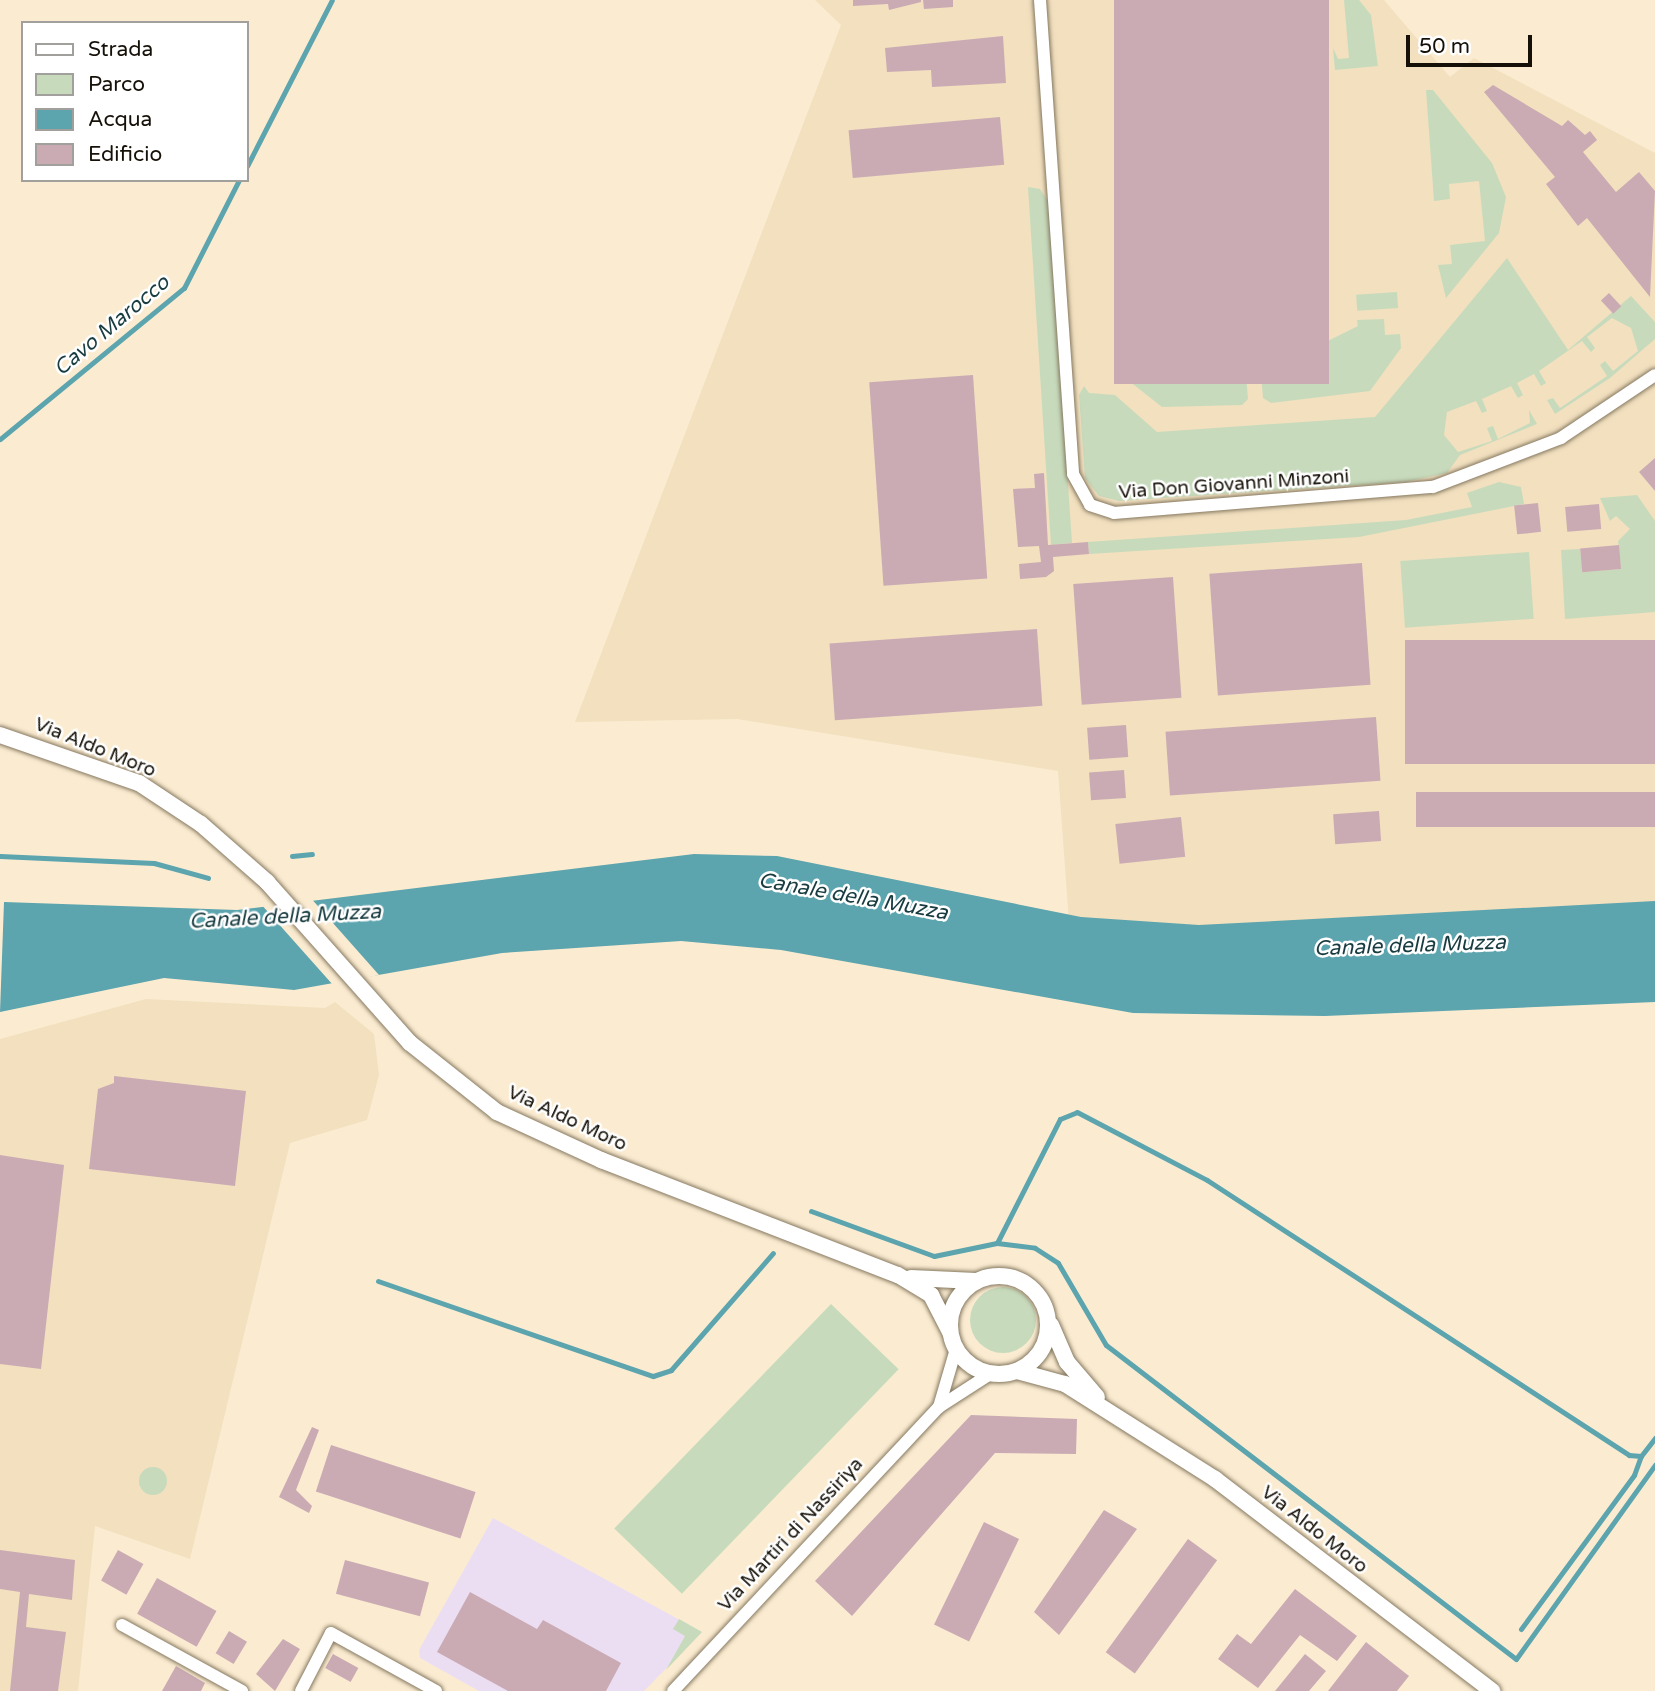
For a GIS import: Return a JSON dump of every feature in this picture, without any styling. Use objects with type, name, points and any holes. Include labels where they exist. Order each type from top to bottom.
[{"type":"street","name":"Via Don Giovanni Minzoni","points":[[1040,0],[1073,474],[1090,505],[1114,513],[1433,487],[1561,438],[1655,374]]},
{"type":"street","name":"Via Aldo Moro","points":[[0,735],[139,783],[201,824],[267,882],[410,1043],[497,1112],[601,1160],[898,1275],[931,1295],[956,1349]]},
{"type":"street","name":"Via Aldo Moro","points":[[898,1275],[976,1281],[1016,1278],[1041,1298],[1067,1362],[1105,1406]]},
{"type":"street","points":[[950,1332],[952,1308],[976,1281]]},
{"type":"street","points":[[1017,1371],[1044,1346],[1048,1317]]},
{"type":"street","points":[[956,1349],[990,1374]]},
{"type":"street","name":"Via Martiri di Nassiriya","points":[[939,1407],[956,1349]]},
{"type":"street","name":"Via Aldo Moro","points":[[990,1374],[1017,1371],[1065,1384],[1105,1406],[1215,1479],[1492,1691]]},
{"type":"street","name":"Via Martiri di Nassiriya","points":[[673,1691],[939,1407],[990,1374]]},
{"type":"street","points":[[122,1625],[242,1691]]},
{"type":"street","points":[[301,1691],[331,1633],[436,1691]]},
{"type":"shaded area","points":[[815,0],[1384,0],[1450,77],[1474,58],[1655,153],[1655,923],[1070,936],[1058,771],[737,719],[575,722],[841,25]]},
{"type":"shaded area","points":[[146,999],[325,1008],[335,1002],[374,1034],[379,1075],[367,1120],[290,1143],[190,1559],[95,1526],[78,1691],[0,1691],[0,1039]]},
{"type":"shaded area","points":[[493,1518],[702,1632],[644,1691],[479,1691],[420,1658],[419,1650]]},
{"type":"green space","points":[[1344,0],[1359,0],[1371,15],[1378,66],[1335,70],[1333,48],[1338,59],[1349,58]]},
{"type":"green space","points":[[1426,90],[1433,90],[1492,163],[1506,197],[1499,233],[1446,298],[1438,265],[1452,264],[1450,245],[1485,241],[1479,181],[1449,184],[1450,199],[1434,201]]},
{"type":"green space","points":[[1028,187],[1040,189],[1049,203],[1072,543],[1051,545]]},
{"type":"green space","points":[[1507,258],[1568,350],[1631,296],[1655,322],[1655,339],[1610,378],[1555,414],[1547,400],[1553,398],[1560,408],[1607,376],[1600,365],[1605,361],[1613,371],[1638,351],[1631,328],[1612,318],[1587,337],[1595,348],[1591,352],[1582,341],[1539,371],[1546,383],[1541,386],[1534,374],[1517,383],[1523,395],[1518,398],[1511,386],[1482,399],[1487,411],[1482,413],[1476,401],[1447,412],[1444,435],[1458,452],[1492,441],[1487,428],[1493,426],[1498,439],[1530,423],[1529,410],[1537,424],[1460,455],[1447,473],[1406,482],[1119,501],[1099,496],[1085,478],[1079,395],[1084,386],[1089,393],[1115,395],[1157,432],[1375,417]]},
{"type":"green space","points":[[1397,292],[1398,308],[1357,311],[1356,295]]},
{"type":"green space","points":[[1384,319],[1385,335],[1400,334],[1401,348],[1370,391],[1271,403],[1263,398],[1261,374],[1358,326],[1357,320]]},
{"type":"green space","points":[[1121,359],[1143,359],[1145,382],[1246,375],[1248,399],[1242,405],[1162,407],[1129,381]]},
{"type":"green space","points":[[1499,482],[1521,487],[1524,504],[1359,537],[1089,554],[1088,542],[1406,520],[1472,507],[1467,493]]},
{"type":"green space","points":[[1637,495],[1655,521],[1655,612],[1565,619],[1561,550],[1580,549],[1583,572],[1621,569],[1618,541],[1630,529],[1616,516],[1610,521],[1600,498]]},
{"type":"green space","points":[[1529,552],[1534,619],[1405,628],[1400,561]]},
{"type":"green space","points":[[1009,1287],[1027,1296],[1034,1307],[1034,1333],[1027,1344],[1016,1351],[997,1353],[979,1344],[972,1333],[970,1314],[979,1296],[990,1289]]},
{"type":"green space","points":[[831,1304],[899,1369],[682,1594],[614,1528]]},
{"type":"green space","points":[[153,1467],[163,1471],[167,1481],[163,1491],[153,1495],[143,1491],[139,1481],[143,1471]]},
{"type":"green space","points":[[679,1619],[702,1632],[666,1670],[685,1636],[673,1629]]},
{"type":"water","name":"Canale della Muzza","points":[[694,854],[777,856],[1081,917],[1199,925],[1655,901],[1655,1002],[1325,1016],[1133,1013],[781,950],[681,941],[502,953],[294,990],[164,978],[0,1012],[4,902],[237,910]]},
{"type":"pier","points":[[309,896],[379,975],[333,985],[260,903]]},
{"type":"building","points":[[853,0],[921,2],[889,10],[888,4],[853,6]]},
{"type":"building","points":[[923,0],[953,0],[953,7],[924,9]]},
{"type":"building","points":[[1114,0],[1329,0],[1329,384],[1114,384]]},
{"type":"building","points":[[1003,36],[1006,83],[932,87],[931,70],[887,72],[885,48]]},
{"type":"building","points":[[1493,85],[1562,126],[1568,120],[1585,135],[1590,131],[1597,140],[1583,152],[1616,192],[1639,172],[1655,191],[1650,297],[1587,218],[1578,226],[1546,184],[1555,177],[1484,92]]},
{"type":"building","points":[[1000,117],[1004,165],[853,178],[849,130]]},
{"type":"building","points":[[1609,293],[1621,306],[1613,314],[1601,301]]},
{"type":"building","points":[[973,375],[987,579],[883,586],[869,382]]},
{"type":"building","points":[[1655,458],[1655,491],[1639,472]]},
{"type":"building","points":[[1044,473],[1048,545],[1088,542],[1089,554],[1053,557],[1054,571],[1046,577],[1020,579],[1019,564],[1041,562],[1039,546],[1018,547],[1013,489],[1035,488],[1034,474]]},
{"type":"building","points":[[1538,503],[1541,532],[1517,534],[1514,506]]},
{"type":"building","points":[[1599,504],[1601,529],[1567,532],[1565,507]]},
{"type":"building","points":[[1619,545],[1621,569],[1582,572],[1580,548]]},
{"type":"building","points":[[1362,563],[1371,685],[1218,695],[1209,574]]},
{"type":"building","points":[[1173,577],[1181,698],[1082,705],[1073,584]]},
{"type":"building","points":[[1037,629],[1042,706],[835,720],[830,644]]},
{"type":"building","points":[[1405,640],[1655,640],[1655,764],[1405,764]]},
{"type":"building","points":[[1376,717],[1380,781],[1170,796],[1166,732]]},
{"type":"building","points":[[1126,725],[1128,757],[1089,760],[1087,728]]},
{"type":"building","points":[[1124,770],[1126,798],[1091,800],[1089,772]]},
{"type":"building","points":[[1416,792],[1655,792],[1655,827],[1416,827]]},
{"type":"building","points":[[1379,811],[1381,841],[1335,844],[1333,814]]},
{"type":"building","points":[[1181,817],[1185,857],[1120,864],[1115,824]]},
{"type":"building","points":[[114,1076],[246,1091],[235,1186],[89,1169],[98,1089],[114,1083]]},
{"type":"building","points":[[0,1155],[64,1165],[41,1369],[0,1364]]},
{"type":"building","points":[[971,1415],[1077,1419],[1076,1454],[995,1453],[852,1616],[815,1581]]},
{"type":"building","points":[[312,1427],[319,1430],[296,1490],[312,1506],[309,1513],[279,1497]]},
{"type":"building","points":[[331,1445],[476,1492],[460,1539],[316,1492]]},
{"type":"building","points":[[1104,1510],[1137,1529],[1059,1635],[1034,1612]]},
{"type":"building","points":[[984,1522],[1019,1539],[969,1642],[934,1624]]},
{"type":"building","points":[[1188,1539],[1217,1560],[1135,1673],[1106,1652]]},
{"type":"building","points":[[0,1550],[75,1560],[72,1600],[29,1594],[26,1627],[66,1632],[58,1691],[10,1691],[20,1592],[0,1589]]},
{"type":"building","points":[[118,1550],[143,1564],[126,1595],[101,1581]]},
{"type":"building","points":[[345,1560],[429,1583],[420,1616],[336,1594]]},
{"type":"building","points":[[157,1578],[216,1611],[197,1647],[137,1614]]},
{"type":"building","points":[[1295,1589],[1357,1636],[1337,1661],[1300,1635],[1258,1688],[1218,1659],[1237,1634],[1251,1644]]},
{"type":"building","points":[[470,1592],[537,1629],[543,1620],[621,1663],[606,1691],[508,1691],[437,1652]]},
{"type":"building","points":[[229,1631],[247,1642],[234,1664],[216,1653]]},
{"type":"building","points":[[283,1639],[300,1649],[275,1691],[256,1674]]},
{"type":"building","points":[[1366,1642],[1409,1676],[1397,1691],[1328,1691]]},
{"type":"building","points":[[333,1654],[358,1668],[351,1682],[325,1668]]},
{"type":"building","points":[[1305,1654],[1326,1671],[1309,1691],[1275,1691]]},
{"type":"building","points":[[176,1666],[205,1683],[201,1691],[162,1691]]},
{"type":"waterway","name":"Cavo Marocco","points":[[248,164],[332,0]]},
{"type":"waterway","name":"Cavo Marocco","points":[[0,439],[184,288],[238,182]]},
{"type":"waterway","points":[[292,856],[312,854]]},
{"type":"waterway","points":[[0,856],[154,863],[208,878]]},
{"type":"waterway","points":[[811,1211],[934,1256],[997,1243],[1060,1119],[1077,1112],[1207,1180],[1629,1455],[1641,1456],[1655,1438]]},
{"type":"waterway","points":[[997,1243],[1035,1248],[1058,1263],[1106,1345],[1516,1659],[1655,1465]]},
{"type":"waterway","points":[[378,1281],[653,1376],[671,1370],[773,1253]]},
{"type":"waterway","points":[[1521,1629],[1634,1475],[1641,1456]]}]
